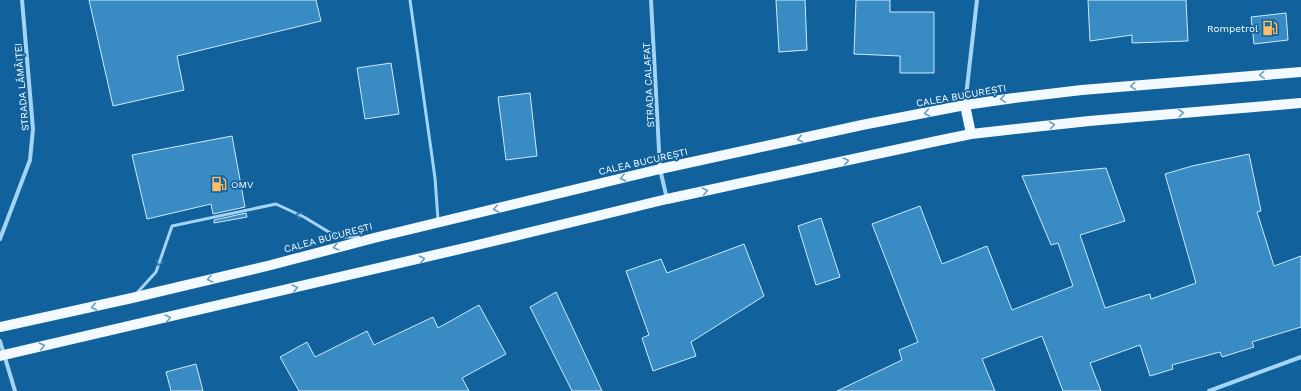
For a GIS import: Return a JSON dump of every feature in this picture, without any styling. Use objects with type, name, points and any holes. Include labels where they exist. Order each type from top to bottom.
[{"type":"main road","name":"CALEA BUCUREȘTI","points":[[0,327],[132,298],[438,222],[660,169],[862,125],[965,105],[1014,98],[1082,90],[1301,72]]},
{"type":"main road","points":[[2,355],[473,246],[667,199],[971,134],[1089,121],[1301,103]]},
{"type":"main road","points":[[965,105],[971,134]]},
{"type":"street","name":"STRADA LĂMÂIȚEI","points":[[0,238],[30,160],[33,129],[22,0]]},
{"type":"street","name":"STRADA CALAFAT","points":[[651,0],[660,169],[667,199]]},
{"type":"street","points":[[965,105],[976,0]]},
{"type":"street","points":[[0,341],[2,355],[15,391]]},
{"type":"street","points":[[1209,391],[1301,357]]},
{"type":"lane","points":[[410,0],[434,178],[438,222]]},
{"type":"lane","points":[[132,298],[156,272],[172,226],[276,204],[304,217],[336,237],[374,238]]},
{"type":"building","points":[[89,0],[316,0],[321,21],[177,56],[184,90],[113,106]]},
{"type":"building","points":[[776,0],[805,0],[807,50],[779,52]]},
{"type":"building","points":[[856,0],[890,0],[890,12],[934,12],[934,73],[900,73],[900,56],[854,54]]},
{"type":"building","points":[[1088,0],[1186,0],[1188,41],[1132,43],[1132,35],[1090,41]]},
{"type":"building","name":"Rompetrol","points":[[1286,13],[1288,40],[1254,44],[1251,17]]},
{"type":"building","points":[[391,63],[399,114],[365,119],[357,68]]},
{"type":"building","points":[[530,93],[537,156],[506,160],[498,97]]},
{"type":"building","points":[[232,136],[245,207],[213,214],[211,204],[147,219],[132,155]]},
{"type":"building","points":[[1249,154],[1261,211],[1257,212],[1274,266],[1301,256],[1301,327],[1252,342],[1254,347],[1222,357],[1220,352],[1172,365],[1173,369],[1150,376],[1140,345],[1090,363],[1101,391],[1063,391],[1042,336],[982,359],[995,391],[837,391],[902,360],[899,350],[918,342],[872,224],[920,206],[942,264],[987,246],[1012,310],[1073,286],[1058,243],[1051,245],[1022,176],[1106,168],[1125,221],[1080,235],[1105,308],[1150,294],[1151,299],[1196,283],[1165,174],[1192,166]]},
{"type":"building","points":[[246,213],[247,217],[214,223],[214,220]]},
{"type":"building","points":[[821,218],[840,277],[816,285],[798,226]]},
{"type":"building","points":[[744,244],[764,296],[691,342],[696,356],[653,371],[642,338],[649,335],[626,271],[661,259],[667,273]]},
{"type":"building","points":[[556,292],[602,391],[572,391],[530,307]]},
{"type":"building","points":[[479,305],[506,354],[462,378],[469,391],[299,391],[280,357],[307,342],[315,357],[367,331],[374,345],[433,317],[438,328]]},
{"type":"building","points":[[196,364],[203,391],[171,391],[166,372]]},
{"type":"place","name":"Rompetrol","points":[[1270,28]]},
{"type":"place","name":"OMV","points":[[219,184]]}]
